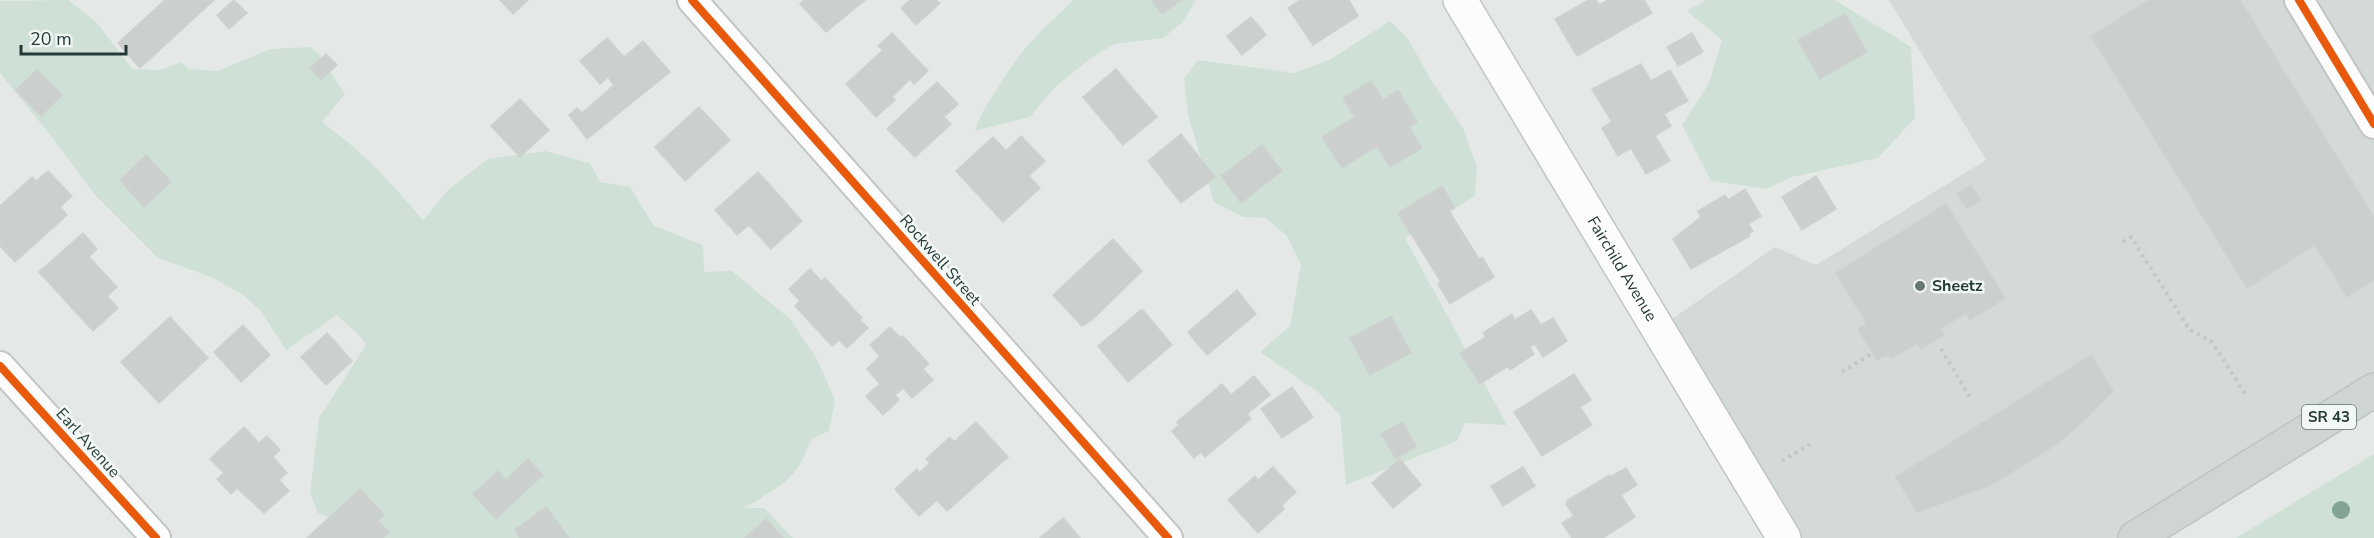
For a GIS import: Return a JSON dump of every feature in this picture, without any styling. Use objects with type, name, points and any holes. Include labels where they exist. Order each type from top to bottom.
[{"type":"main road","name":"Fairchild Avenue","points":[[1460,0],[1784,538]]},
{"type":"main road","name":"SR 43","points":[[2135,538],[2374,390]]},
{"type":"street","name":"Rockwell Street","points":[[692,0],[1168,538]]},
{"type":"street","points":[[2299,0],[2374,124]]},
{"type":"street","name":"Earl Avenue","points":[[0,366],[156,538]]},
{"type":"path","points":[[2123,242],[2131,237],[2189,329],[2212,342],[2247,398]]},
{"type":"path","points":[[1941,349],[1970,397]]},
{"type":"path","points":[[1842,372],[1871,354]]},
{"type":"path","points":[[1782,461],[1814,442]]},
{"type":"shaded area","points":[[1889,0],[2374,0],[2374,390],[2135,538],[1784,538],[1658,329],[1775,247],[1816,265],[1986,160]]},
{"type":"green space","points":[[69,0],[98,24],[132,69],[160,70],[181,62],[189,69],[218,71],[270,49],[309,47],[318,53],[345,94],[322,122],[376,168],[423,220],[449,189],[488,159],[545,151],[590,163],[600,182],[630,187],[654,226],[703,245],[704,272],[732,271],[790,319],[816,357],[835,400],[829,431],[812,439],[799,465],[786,481],[744,508],[764,508],[793,538],[375,538],[318,513],[310,493],[319,418],[366,345],[337,315],[286,350],[260,310],[242,294],[211,277],[158,258],[94,194],[0,73],[0,1]]},
{"type":"green space","points":[[1074,0],[1196,0],[1182,23],[1163,38],[1114,44],[1091,58],[1054,88],[1030,117],[975,131],[984,109],[1023,51]]},
{"type":"green space","points":[[1706,0],[1835,0],[1911,47],[1915,118],[1878,158],[1792,177],[1766,189],[1711,181],[1682,125],[1709,83],[1722,40],[1687,11]]},
{"type":"green space","points":[[1390,21],[1408,39],[1463,128],[1477,167],[1475,196],[1405,238],[1507,425],[1465,423],[1457,441],[1346,485],[1340,415],[1318,392],[1260,352],[1290,326],[1301,265],[1287,236],[1266,218],[1243,217],[1214,202],[1188,115],[1184,78],[1198,60],[1294,73],[1331,59]]},
{"type":"green space","points":[[2374,454],[2374,538],[2236,538]]},
{"type":"building","points":[[165,0],[214,0],[140,68],[118,43]]},
{"type":"building","points":[[234,0],[247,13],[229,29],[217,15]]},
{"type":"building","points":[[500,0],[528,0],[513,14]]},
{"type":"building","points":[[804,0],[865,0],[826,32],[800,4]]},
{"type":"building","points":[[910,0],[936,0],[940,3],[916,25],[901,8]]},
{"type":"building","points":[[1151,0],[1181,0],[1162,14]]},
{"type":"building","points":[[1300,0],[1349,0],[1358,16],[1313,45],[1288,8]]},
{"type":"building","points":[[1589,0],[1596,0],[1599,5],[1608,0],[1644,0],[1652,13],[1577,56],[1555,19]]},
{"type":"building","points":[[2149,0],[2240,0],[2374,217],[2374,280],[2347,297],[2315,245],[2247,288],[2091,36]]},
{"type":"building","points":[[1845,14],[1867,52],[1820,79],[1798,40]]},
{"type":"building","points":[[1251,17],[1266,35],[1242,55],[1227,36]]},
{"type":"building","points":[[892,33],[928,71],[914,84],[910,79],[892,97],[895,100],[876,117],[846,84],[883,50],[878,46]]},
{"type":"building","points":[[1692,33],[1703,52],[1678,66],[1667,47]]},
{"type":"building","points":[[607,38],[624,57],[643,41],[670,72],[587,139],[569,115],[577,108],[582,113],[614,85],[608,77],[600,84],[580,61]]},
{"type":"building","points":[[326,54],[337,65],[321,80],[310,68]]},
{"type":"building","points":[[1641,64],[1651,81],[1670,70],[1688,101],[1664,114],[1671,126],[1655,136],[1670,161],[1646,174],[1631,148],[1618,156],[1602,128],[1612,122],[1592,89]]},
{"type":"building","points":[[1116,69],[1157,117],[1123,145],[1083,97]]},
{"type":"building","points":[[37,70],[62,95],[41,116],[16,90]]},
{"type":"building","points":[[1371,81],[1383,100],[1398,90],[1417,122],[1409,127],[1422,148],[1390,167],[1377,146],[1342,168],[1322,137],[1355,117],[1343,98]]},
{"type":"building","points":[[937,82],[958,104],[944,117],[951,124],[915,157],[887,129]]},
{"type":"building","points":[[520,99],[549,130],[520,157],[491,126]]},
{"type":"building","points":[[699,107],[730,140],[685,181],[655,147]]},
{"type":"building","points":[[1181,134],[1215,177],[1181,203],[1148,161]]},
{"type":"building","points":[[1021,136],[1045,161],[1029,176],[1040,188],[1003,222],[956,171],[993,137],[1006,151]]},
{"type":"building","points":[[1262,145],[1282,171],[1241,203],[1221,176]]},
{"type":"building","points":[[146,155],[171,182],[144,207],[120,180]]},
{"type":"building","points":[[48,171],[72,196],[60,207],[67,215],[15,262],[0,246],[0,206],[32,177],[36,181]]},
{"type":"building","points":[[758,172],[802,221],[771,249],[749,225],[737,235],[715,210]]},
{"type":"building","points":[[1816,176],[1836,209],[1802,230],[1782,197]]},
{"type":"building","points":[[1971,185],[1981,200],[1967,209],[1957,194]]},
{"type":"building","points":[[1442,186],[1455,208],[1449,211],[1479,259],[1482,257],[1494,277],[1450,304],[1438,284],[1441,282],[1398,213]]},
{"type":"building","points":[[1745,189],[1761,216],[1748,224],[1753,231],[1749,233],[1750,236],[1691,269],[1673,239],[1701,217],[1698,211],[1725,195],[1728,200]]},
{"type":"building","name":"Sheetz","points":[[1946,204],[2005,298],[1970,320],[1966,313],[1940,329],[1944,335],[1921,349],[1917,343],[1893,358],[1886,355],[1877,360],[1858,329],[1867,324],[1836,273]]},
{"type":"building","points":[[83,233],[97,249],[89,257],[117,287],[107,296],[118,308],[93,331],[39,272]]},
{"type":"building","points":[[1113,239],[1142,271],[1092,320],[1082,326],[1053,295]]},
{"type":"building","points":[[810,269],[822,282],[825,278],[862,318],[860,320],[868,328],[847,348],[839,340],[832,346],[795,306],[800,301],[789,289]]},
{"type":"building","points":[[1237,290],[1256,314],[1207,355],[1188,332]]},
{"type":"building","points":[[1142,309],[1172,345],[1128,382],[1098,346]]},
{"type":"building","points":[[1531,310],[1541,325],[1553,318],[1567,341],[1543,357],[1535,344],[1530,347],[1534,354],[1510,370],[1508,366],[1480,384],[1460,353],[1486,337],[1483,333],[1512,314],[1515,320]]},
{"type":"building","points":[[1391,316],[1411,353],[1370,375],[1350,338]]},
{"type":"building","points":[[170,317],[208,358],[159,403],[121,362]]},
{"type":"building","points":[[243,325],[270,355],[241,382],[214,352]]},
{"type":"building","points":[[890,327],[901,338],[903,336],[929,364],[923,369],[933,380],[912,398],[903,388],[895,395],[899,400],[883,415],[866,396],[880,384],[867,369],[880,356],[870,345]]},
{"type":"building","points":[[327,333],[352,361],[326,385],[301,357]]},
{"type":"building","points":[[2091,355],[2113,391],[2086,419],[2057,444],[1991,485],[1917,512],[1896,477]]},
{"type":"building","points":[[1574,374],[1591,400],[1580,407],[1592,425],[1542,456],[1514,412]]},
{"type":"building","points":[[1254,376],[1270,395],[1247,414],[1251,419],[1205,457],[1201,452],[1194,458],[1172,431],[1179,425],[1177,422],[1222,384],[1231,395]]},
{"type":"building","points":[[1292,387],[1313,417],[1282,438],[1261,409]]},
{"type":"building","points":[[976,422],[1008,457],[947,511],[937,500],[919,516],[895,489],[917,469],[919,473],[930,463],[926,459],[950,437],[954,442]]},
{"type":"building","points":[[1402,422],[1416,446],[1396,459],[1381,434]]},
{"type":"building","points":[[244,427],[259,443],[267,436],[280,450],[273,457],[287,473],[279,480],[289,491],[264,513],[237,488],[231,494],[217,479],[224,473],[210,459]]},
{"type":"building","points":[[528,459],[543,475],[496,519],[473,494],[498,471],[506,480]]},
{"type":"building","points":[[1400,459],[1421,485],[1393,508],[1372,483]]},
{"type":"building","points":[[1273,467],[1296,492],[1282,505],[1284,509],[1258,533],[1228,500],[1255,476],[1258,480]]},
{"type":"building","points":[[1523,467],[1535,486],[1503,506],[1491,486]]},
{"type":"building","points":[[1626,468],[1637,485],[1621,495],[1635,517],[1603,538],[1572,538],[1562,523],[1574,516],[1566,504],[1568,500],[1609,475],[1610,477]]},
{"type":"building","points":[[360,489],[384,515],[378,521],[389,532],[383,538],[307,538]]},
{"type":"building","points":[[546,507],[569,538],[520,538],[515,530]]},
{"type":"building","points":[[1063,518],[1080,538],[1040,538]]},
{"type":"building","points":[[766,519],[783,538],[745,538]]},
{"type":"cycle path","points":[[692,0],[1168,538]]},
{"type":"cycle path","points":[[2299,0],[2374,124]]},
{"type":"cycle path","points":[[0,366],[156,538]]},
{"type":"place","name":"Sheetz","points":[[1920,286]]}]
